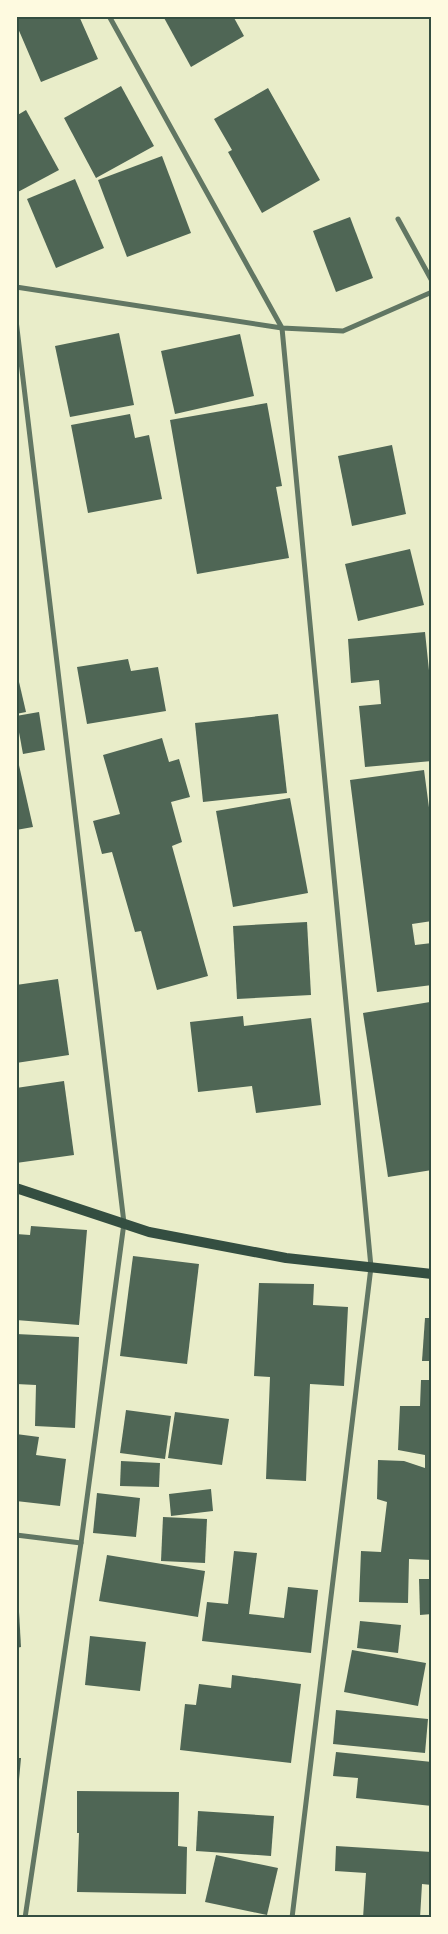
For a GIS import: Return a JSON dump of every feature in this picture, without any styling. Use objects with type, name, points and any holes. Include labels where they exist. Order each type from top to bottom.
[{"type":"main road","points":[[16,1188],[149,1232],[286,1258],[432,1274]]},
{"type":"street","points":[[109,16],[282,328],[371,1267],[292,1918]]},
{"type":"street","points":[[398,219],[432,281]]},
{"type":"street","points":[[16,287],[282,328],[343,331],[432,292]]},
{"type":"street","points":[[16,320],[124,1223],[81,1543],[25,1918]]},
{"type":"street","points":[[16,1535],[81,1543]]},
{"type":"building","points":[[16,16],[79,16],[98,59],[41,82],[17,26]]},
{"type":"building","points":[[163,16],[233,16],[244,36],[191,67]]},
{"type":"building","points":[[121,86],[154,146],[96,178],[64,118]]},
{"type":"building","points":[[268,88],[320,180],[262,213],[228,152],[232,150],[214,119]]},
{"type":"building","points":[[26,110],[59,170],[16,193],[16,116]]},
{"type":"building","points":[[162,156],[191,233],[127,257],[98,180]]},
{"type":"building","points":[[75,179],[104,248],[56,268],[27,199]]},
{"type":"building","points":[[350,217],[373,278],[336,292],[313,231]]},
{"type":"building","points":[[119,333],[134,405],[70,417],[55,346]]},
{"type":"building","points":[[240,334],[254,396],[175,414],[161,351]]},
{"type":"building","points":[[267,403],[282,486],[276,487],[289,558],[197,574],[170,420]]},
{"type":"building","points":[[130,414],[135,438],[149,435],[162,499],[88,513],[71,425]]},
{"type":"building","points":[[392,445],[406,514],[352,526],[338,456]]},
{"type":"building","points":[[410,549],[424,605],[358,621],[345,564]]},
{"type":"building","points":[[425,632],[430,680],[432,680],[432,761],[365,767],[359,706],[381,704],[379,680],[351,683],[348,639]]},
{"type":"building","points":[[128,659],[131,671],[158,667],[166,711],[87,724],[77,667]]},
{"type":"building","points":[[16,669],[26,712],[16,714]]},
{"type":"building","points":[[39,712],[45,750],[23,754],[16,716]]},
{"type":"building","points":[[278,714],[287,793],[203,802],[195,723]]},
{"type":"building","points":[[162,738],[169,762],[179,759],[190,797],[171,802],[182,842],[172,846],[208,976],[157,990],[141,931],[135,932],[112,852],[102,854],[93,821],[120,814],[103,755]]},
{"type":"building","points":[[16,752],[33,827],[16,830]]},
{"type":"building","points":[[424,770],[432,830],[432,921],[412,924],[415,945],[432,943],[432,985],[377,992],[350,780]]},
{"type":"building","points":[[290,798],[308,893],[233,907],[216,811]]},
{"type":"building","points":[[307,922],[311,995],[237,999],[233,926]]},
{"type":"building","points":[[58,979],[69,1055],[16,1063],[16,985]]},
{"type":"building","points":[[430,1002],[432,1013],[432,1170],[388,1177],[363,1013]]},
{"type":"building","points":[[243,1016],[244,1026],[311,1018],[321,1105],[256,1113],[252,1086],[198,1092],[190,1022]]},
{"type":"building","points":[[64,1081],[74,1155],[16,1163],[16,1088]]},
{"type":"building","points":[[31,1226],[87,1230],[79,1325],[16,1320],[16,1234],[30,1235]]},
{"type":"building","points":[[133,1256],[199,1264],[187,1364],[120,1356]]},
{"type":"building","points":[[259,1283],[314,1284],[313,1305],[348,1307],[344,1386],[310,1384],[306,1481],[266,1479],[270,1377],[254,1376]]},
{"type":"building","points":[[425,1318],[432,1318],[432,1361],[422,1361]]},
{"type":"building","points":[[16,1334],[79,1337],[75,1428],[35,1426],[36,1385],[16,1384]]},
{"type":"building","points":[[421,1380],[432,1380],[432,1560],[409,1559],[408,1603],[359,1602],[361,1551],[381,1552],[387,1502],[377,1499],[378,1460],[404,1461],[425,1468],[425,1455],[398,1450],[400,1406],[420,1406]]},
{"type":"building","points":[[126,1410],[171,1416],[165,1459],[120,1453]]},
{"type":"building","points":[[175,1412],[229,1419],[222,1465],[168,1458]]},
{"type":"building","points":[[16,1434],[39,1437],[36,1455],[66,1459],[60,1506],[16,1501]]},
{"type":"building","points":[[121,1461],[160,1463],[159,1487],[120,1486]]},
{"type":"building","points":[[211,1489],[213,1511],[171,1516],[169,1494]]},
{"type":"building","points":[[97,1493],[140,1498],[136,1537],[93,1533]]},
{"type":"building","points":[[163,1517],[207,1519],[205,1563],[161,1561]]},
{"type":"building","points":[[234,1551],[257,1553],[249,1614],[284,1618],[288,1587],[318,1590],[311,1653],[202,1641],[207,1602],[228,1604]]},
{"type":"building","points":[[107,1555],[205,1571],[198,1617],[99,1601]]},
{"type":"building","points":[[419,1579],[432,1579],[432,1614],[420,1615]]},
{"type":"building","points":[[16,1594],[18,1594],[21,1647],[16,1648]]},
{"type":"building","points":[[360,1621],[401,1625],[398,1653],[357,1648]]},
{"type":"building","points":[[90,1636],[146,1642],[140,1691],[85,1685]]},
{"type":"building","points":[[352,1650],[426,1663],[418,1706],[344,1692]]},
{"type":"building","points":[[232,1675],[301,1684],[291,1763],[180,1750],[185,1704],[196,1705],[199,1684],[231,1688]]},
{"type":"building","points":[[336,1710],[428,1719],[425,1753],[333,1744]]},
{"type":"building","points":[[336,1752],[432,1762],[432,1806],[356,1798],[358,1778],[333,1776]]},
{"type":"building","points":[[16,1758],[21,1758],[18,1790],[16,1790]]},
{"type":"building","points":[[77,1791],[179,1792],[178,1846],[187,1847],[186,1894],[77,1892],[79,1833],[77,1833]]},
{"type":"building","points":[[198,1811],[274,1816],[271,1856],[196,1851]]},
{"type":"building","points":[[336,1846],[432,1852],[432,1885],[422,1884],[420,1918],[363,1918],[366,1873],[335,1871]]},
{"type":"building","points":[[216,1855],[278,1868],[267,1915],[205,1902]]}]
